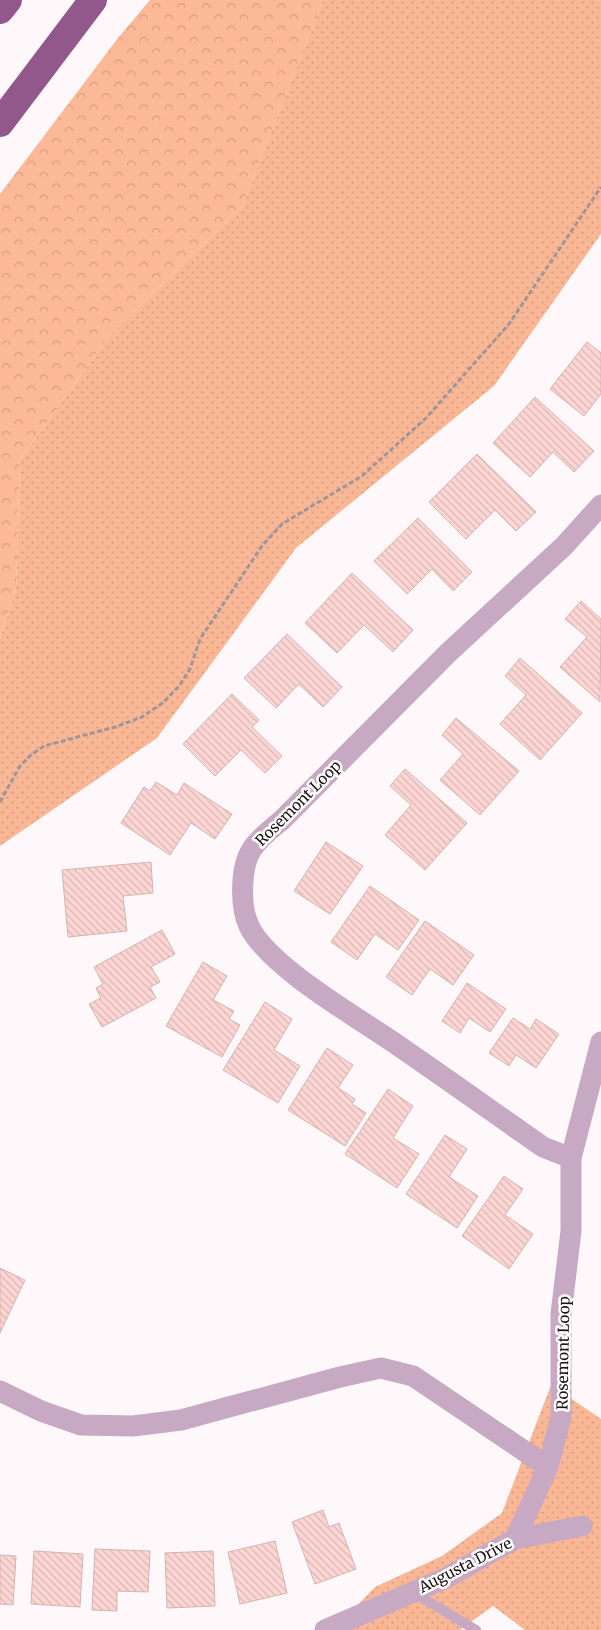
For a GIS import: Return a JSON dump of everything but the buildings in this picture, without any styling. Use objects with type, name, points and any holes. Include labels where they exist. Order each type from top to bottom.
[{"type":"highway","points":[[0,10],[8,0]]},
{"type":"highway","points":[[0,124],[93,0]]},
{"type":"street","name":"Rosemont Loop","points":[[572,1158],[543,1147],[323,995],[287,967],[266,949],[249,926],[243,905],[243,884],[251,851],[262,835],[282,820],[448,653],[564,546],[601,505]]},
{"type":"street","name":"Rosemont Loop","points":[[514,1539],[548,1467],[562,1417],[561,1314],[571,1231],[572,1158],[601,1042]]},
{"type":"street","points":[[0,1391],[41,1411],[81,1426],[133,1426],[181,1420],[340,1377],[381,1368],[413,1376],[548,1467]]},
{"type":"street","name":"Augusta Drive","points":[[325,1630],[446,1578],[514,1539],[582,1526]]},
{"type":"lane","points":[[413,1592],[476,1630]]},
{"type":"path","points":[[0,802],[20,766],[44,746],[115,727],[142,717],[164,702],[180,686],[190,669],[204,632],[262,546],[282,524],[362,476],[426,418],[509,324],[601,187]]},
{"type":"shaded area","points":[[323,0],[601,0],[601,234],[494,386],[296,548],[157,738],[0,846],[0,639],[16,589],[20,460],[109,336],[242,207]]},
{"type":"shaded area","points":[[551,1385],[601,1419],[601,1630],[525,1630],[493,1606],[460,1630],[333,1630],[375,1587],[442,1556],[502,1513]]},
{"type":"green space","points":[[150,0],[323,0],[242,207],[109,336],[20,460],[16,589],[0,639],[0,194],[118,38]]}]
